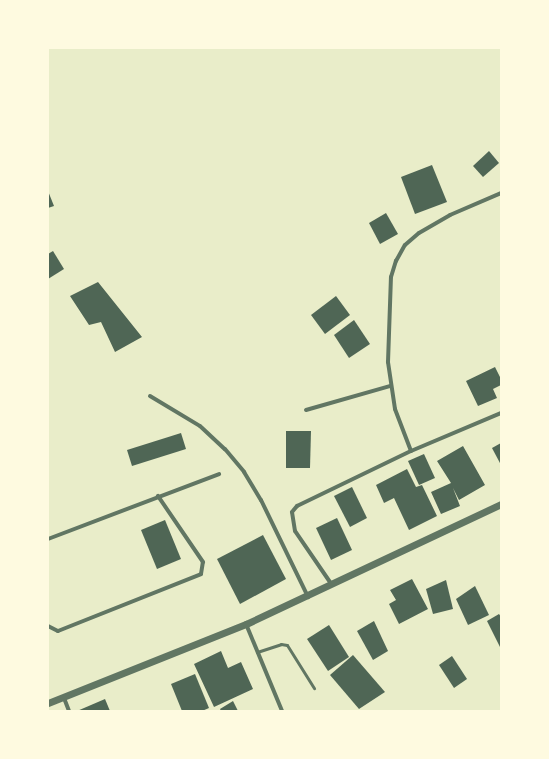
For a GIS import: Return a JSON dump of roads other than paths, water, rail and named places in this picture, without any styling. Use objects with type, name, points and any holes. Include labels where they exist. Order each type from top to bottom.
[{"type":"street","points":[[411,451],[401,429],[390,386],[388,329],[391,277],[396,261],[405,245],[419,233],[450,215],[501,192]]},
{"type":"street","points":[[306,410],[390,386]]},
{"type":"street","points":[[150,396],[200,426],[225,449],[244,472],[261,500],[308,597]]},
{"type":"street","points":[[332,585],[295,531],[292,512],[304,501],[411,451],[501,413]]},
{"type":"street","points":[[48,539],[219,474]]},
{"type":"street","points":[[48,626],[58,631],[201,574],[203,562],[158,496]]},
{"type":"street","points":[[48,703],[64,698],[246,624],[308,597],[501,504]]},
{"type":"street","points":[[246,624],[282,711]]},
{"type":"street","points":[[64,698],[69,711]]},
{"type":"lane","points":[[257,652],[281,644],[287,645],[314,688]]}]
